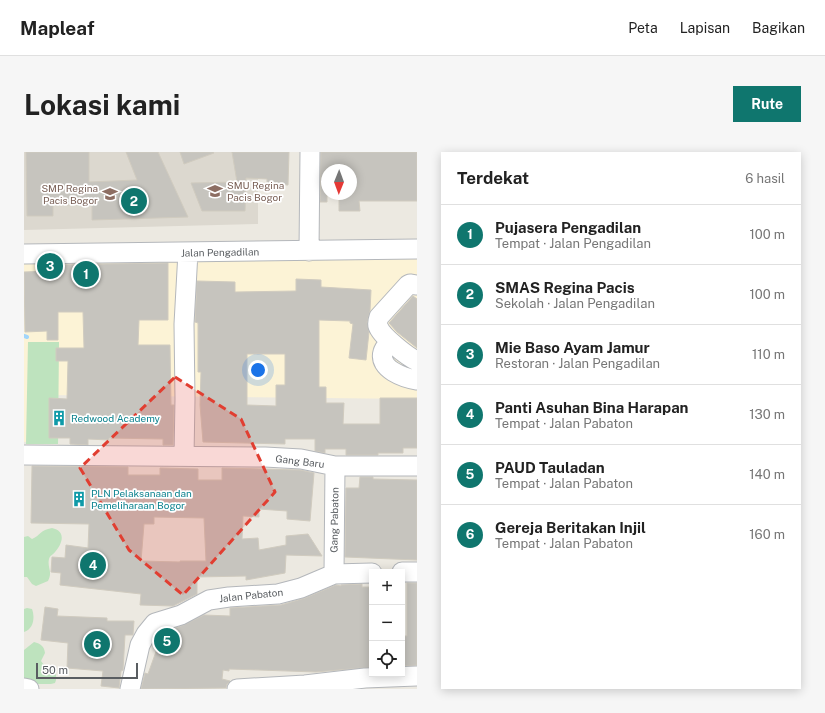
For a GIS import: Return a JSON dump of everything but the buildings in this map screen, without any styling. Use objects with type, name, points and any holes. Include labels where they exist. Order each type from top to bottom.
[{"type":"street","points":[[309,251],[310,152]]},
{"type":"street","name":"Jalan Pengadilan","points":[[24,254],[417,249]]},
{"type":"street","points":[[184,456],[184,324],[188,252]]},
{"type":"street","points":[[417,285],[408,285],[377,321],[378,326],[390,341],[409,357],[417,361]]},
{"type":"street","points":[[390,341],[382,353],[384,362],[393,372],[400,376],[417,380]]},
{"type":"street","name":"Gang Baru","points":[[24,455],[266,457],[294,459],[335,466],[417,466]]},
{"type":"street","name":"Gang Pabaton","points":[[334,574],[335,466]]},
{"type":"street","points":[[405,572],[417,572]]},
{"type":"street","name":"Jalan Pabaton","points":[[130,689],[140,645],[146,634],[155,623],[181,615],[209,600],[229,597],[278,594],[301,588],[334,574],[369,573]]},
{"type":"street","points":[[237,689],[306,685],[365,678],[417,676]]},
{"type":"street","points":[[24,688],[29,689]]},
{"type":"highlighted area","points":[[175,377],[241,419],[275,492],[183,595],[129,550],[80,468]]},
{"type":"shaded area","points":[[24,152],[258,152],[258,224],[24,230]]},
{"type":"shaded area","points":[[417,256],[417,399],[46,395],[35,441],[24,442],[24,262]]},
{"type":"green space","points":[[28,342],[59,342],[58,444],[26,444]]},
{"type":"green space","points":[[52,528],[60,532],[62,538],[58,549],[49,559],[50,575],[48,581],[36,586],[32,584],[27,577],[24,577],[24,537],[28,536],[32,539],[43,531]]},
{"type":"green space","points":[[24,609],[32,609],[33,622],[32,626],[24,632]]},
{"type":"green space","points":[[34,642],[43,647],[45,653],[41,661],[44,665],[50,667],[54,671],[56,674],[56,680],[55,683],[37,684],[24,689],[24,650]]},
{"type":"place","name":"SMU Regina Pacis Bogor","points":[[215,191]]},
{"type":"place","name":"SMP Regina Pacis Bogor","points":[[110,194]]},
{"type":"place","name":"SMAS Regina Pacis","points":[[134,201]]},
{"type":"place","name":"Mie Baso Ayam Jamur","points":[[50,266]]},
{"type":"place","name":"Pujasera Pengadilan","points":[[86,274]]},
{"type":"place","name":"Redwood Academy","points":[[59,418]]},
{"type":"place","name":"PLN Pelaksanaan dan Pemeliharaan Bogor","points":[[79,499]]},
{"type":"place","name":"Panti Asuhan Bina Harapan","points":[[93,565]]},
{"type":"place","name":"PAUD Tauladan","points":[[167,641]]},
{"type":"place","name":"Gereja Beritakan Injil","points":[[97,644]]}]
